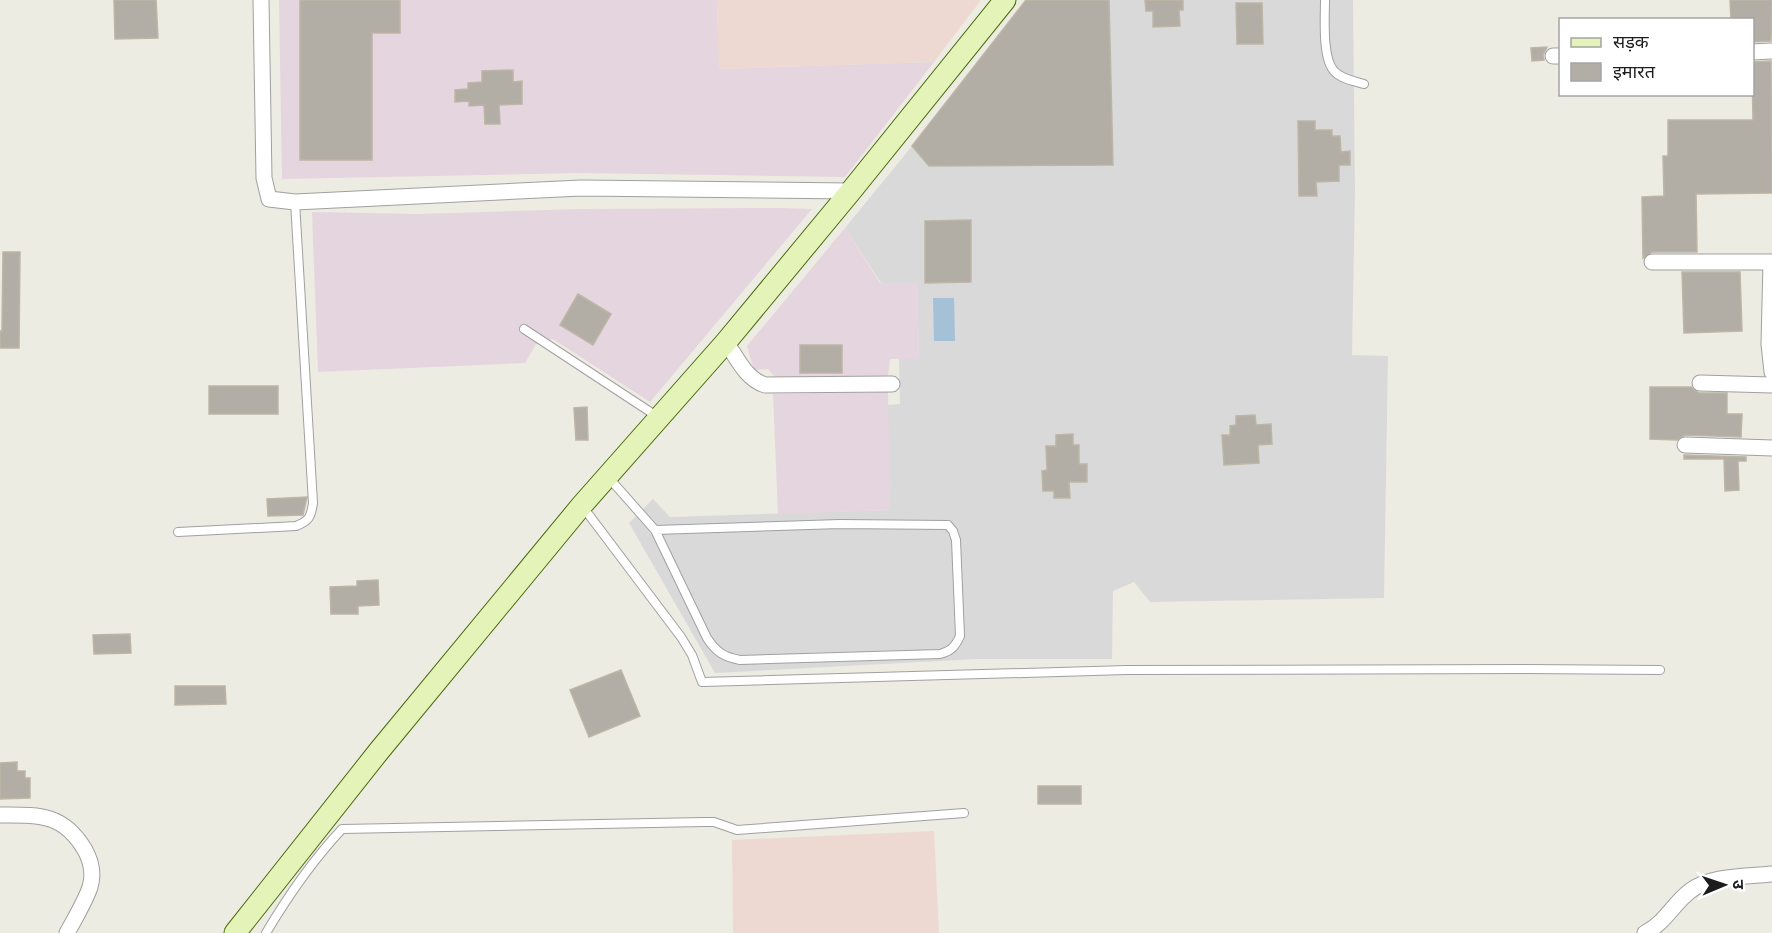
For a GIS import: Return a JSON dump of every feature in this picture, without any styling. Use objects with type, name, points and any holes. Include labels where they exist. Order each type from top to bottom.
[{"type":"main road","points":[[235,933],[379,751],[582,505],[726,342],[1005,0]]},
{"type":"street","points":[[261,0],[266,189],[269,199],[295,202],[581,188],[851,191]]},
{"type":"street","points":[[1754,51],[1772,51]]},
{"type":"street","points":[[1652,262],[1771,262],[1769,344],[1772,372]]},
{"type":"street","points":[[726,342],[755,382],[765,385],[892,384]]},
{"type":"street","points":[[1700,383],[1772,386]]},
{"type":"street","points":[[1685,445],[1772,448]]},
{"type":"street","points":[[0,815],[39,816],[65,825],[78,838],[87,854],[92,874],[91,886],[67,933]]},
{"type":"street","points":[[1645,933],[1664,921],[1692,890],[1712,881],[1772,873]]},
{"type":"lane","points":[[1325,0],[1329,64],[1334,72],[1364,84]]},
{"type":"lane","points":[[178,532],[296,526],[307,521],[312,515],[295,202]]},
{"type":"lane","points":[[524,329],[659,418]]},
{"type":"lane","points":[[608,477],[656,530],[707,638],[715,650],[727,658],[740,660],[940,654],[956,645],[960,636],[956,540],[948,525],[840,524],[656,530]]},
{"type":"lane","points":[[582,505],[681,637],[692,655],[702,682],[1127,670],[1660,670]]},
{"type":"lane","points":[[266,933],[284,902],[342,829],[714,822],[737,830],[964,813]]},
{"type":"shaded area","points":[[279,0],[717,0],[719,69],[934,62],[845,177],[579,173],[282,179]]},
{"type":"shaded area","points":[[717,0],[981,0],[934,62],[719,69]]},
{"type":"shaded area","points":[[1109,0],[1353,0],[1355,192],[1352,355],[1388,356],[1384,598],[1150,602],[1134,582],[1113,591],[1112,659],[977,659],[715,673],[629,523],[653,499],[670,517],[890,510],[887,405],[900,404],[899,359],[919,358],[917,283],[881,283],[845,228],[912,146],[929,166],[1113,165]]},
{"type":"shaded area","points":[[579,209],[812,209],[650,402],[553,339],[536,344],[525,363],[318,372],[312,212],[417,214]]},
{"type":"shaded area","points":[[845,228],[880,283],[917,283],[919,359],[890,359],[888,376],[775,377],[768,369],[754,370],[747,346]]},
{"type":"shaded area","points":[[888,392],[890,510],[778,514],[773,394]]},
{"type":"shaded area","points":[[934,831],[939,933],[733,933],[732,840]]},
{"type":"water","points":[[933,298],[954,298],[955,341],[934,341]]},
{"type":"building","points":[[114,0],[156,0],[158,38],[115,39]]},
{"type":"building","points":[[300,0],[400,0],[400,33],[372,33],[372,160],[300,160]]},
{"type":"building","points":[[1026,0],[1109,0],[1113,165],[929,166],[912,146]]},
{"type":"building","points":[[1145,0],[1183,0],[1183,10],[1179,10],[1180,26],[1153,27],[1153,11],[1146,11]]},
{"type":"building","points":[[1730,0],[1772,0],[1771,41],[1754,42],[1754,18],[1731,18]]},
{"type":"building","points":[[1236,3],[1262,3],[1263,44],[1237,44]]},
{"type":"building","points":[[1547,47],[1543,55],[1544,60],[1532,61],[1531,48]]},
{"type":"building","points":[[1771,61],[1772,193],[1696,194],[1697,252],[1652,252],[1643,258],[1642,197],[1664,196],[1663,156],[1668,156],[1668,120],[1753,120],[1754,62]]},
{"type":"building","points":[[513,70],[513,82],[522,81],[522,104],[499,105],[500,124],[485,124],[484,105],[469,106],[469,101],[455,102],[455,90],[468,89],[468,83],[482,82],[482,71]]},
{"type":"building","points":[[1298,121],[1315,121],[1315,130],[1332,130],[1332,136],[1340,136],[1341,152],[1350,151],[1350,165],[1339,165],[1339,181],[1316,182],[1317,196],[1299,196]]},
{"type":"building","points":[[971,220],[971,282],[925,283],[925,221]]},
{"type":"building","points":[[3,252],[20,252],[19,348],[0,348]]},
{"type":"building","points":[[1682,272],[1740,272],[1742,331],[1684,333]]},
{"type":"building","points":[[578,294],[611,314],[593,345],[560,325]]},
{"type":"building","points":[[800,345],[842,345],[842,373],[800,373]]},
{"type":"building","points":[[209,386],[278,386],[278,414],[209,414]]},
{"type":"building","points":[[1650,387],[1691,387],[1699,393],[1727,393],[1727,414],[1742,414],[1741,437],[1685,435],[1677,440],[1650,439]]},
{"type":"building","points":[[587,407],[588,440],[576,440],[574,408]]},
{"type":"building","points":[[1255,415],[1256,425],[1271,424],[1272,444],[1258,445],[1259,463],[1224,465],[1222,435],[1230,435],[1230,426],[1236,425],[1236,416]]},
{"type":"building","points":[[1073,434],[1073,445],[1079,445],[1079,464],[1087,464],[1087,482],[1069,482],[1070,498],[1054,498],[1054,491],[1043,491],[1042,471],[1047,470],[1046,446],[1056,446],[1056,435]]},
{"type":"building","points":[[1684,455],[1746,457],[1746,461],[1738,461],[1739,490],[1725,491],[1724,459],[1684,459]]},
{"type":"building","points":[[307,497],[303,515],[268,516],[267,499]]},
{"type":"building","points":[[378,580],[379,605],[358,606],[358,614],[331,614],[330,587],[357,586],[357,581]]},
{"type":"building","points":[[130,634],[131,653],[94,654],[93,635]]},
{"type":"building","points":[[621,670],[640,716],[589,737],[570,690]]},
{"type":"building","points":[[175,686],[225,686],[226,704],[175,705]]},
{"type":"building","points":[[17,762],[17,771],[25,771],[25,778],[30,778],[30,798],[0,799],[0,763]]},
{"type":"building","points":[[1038,786],[1081,786],[1081,804],[1038,804]]}]
